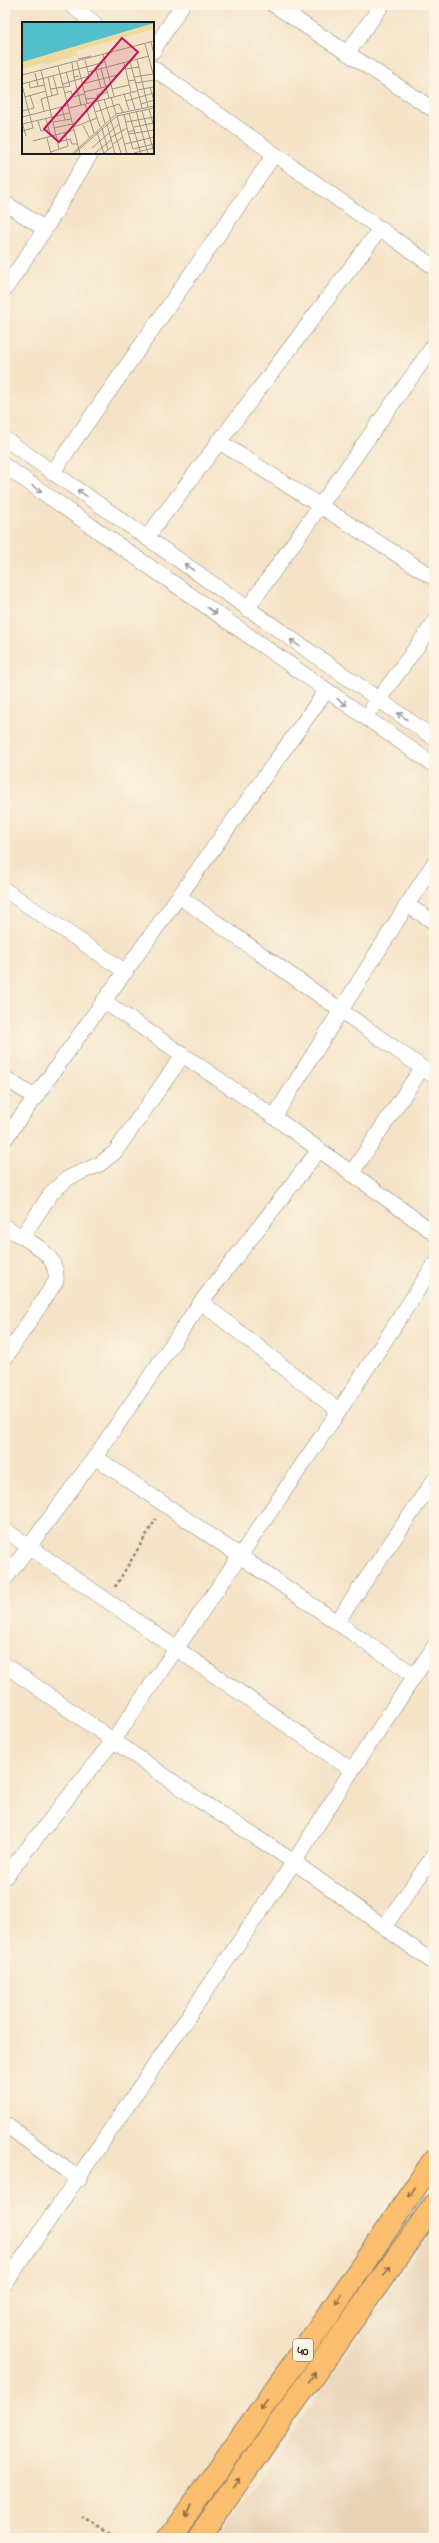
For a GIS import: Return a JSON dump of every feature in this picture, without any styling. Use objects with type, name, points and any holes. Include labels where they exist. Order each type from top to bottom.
[{"type":"highway","name":"40","points":[[169,2538],[327,2317],[434,2160]]},
{"type":"highway","name":"40","points":[[198,2538],[434,2205]]},
{"type":"highway","points":[[327,2317],[346,2329]]},
{"type":"street","points":[[70,5],[93,22]]},
{"type":"street","points":[[154,49],[182,5]]},
{"type":"street","points":[[274,5],[348,52],[434,110]]},
{"type":"street","points":[[348,52],[382,5]]},
{"type":"street","points":[[154,69],[274,156],[381,228],[434,266]]},
{"type":"street","points":[[5,289],[45,229],[90,154]]},
{"type":"street","points":[[52,473],[274,156]]},
{"type":"street","points":[[5,203],[45,229]]},
{"type":"street","points":[[147,537],[218,441],[381,228]]},
{"type":"street","points":[[247,609],[434,345]]},
{"type":"street","points":[[5,440],[147,537],[247,609],[434,738]]},
{"type":"street","points":[[218,441],[322,505],[434,578]]},
{"type":"street","points":[[5,466],[149,564],[326,691],[434,765]]},
{"type":"street","points":[[365,718],[434,623]]},
{"type":"street","points":[[5,1139],[180,898],[326,691]]},
{"type":"street","points":[[274,1117],[434,863]]},
{"type":"street","points":[[8,897],[126,972]]},
{"type":"street","points":[[180,898],[428,1072],[351,1174]]},
{"type":"street","points":[[407,905],[434,922]]},
{"type":"street","points":[[105,1002],[274,1117],[434,1233]]},
{"type":"street","points":[[22,1237],[52,1192],[68,1178],[100,1164],[114,1152],[183,1055]]},
{"type":"street","points":[[5,1078],[36,1098]]},
{"type":"street","points":[[5,1579],[95,1457],[201,1302],[319,1150]]},
{"type":"street","points":[[5,1227],[22,1237],[51,1258],[57,1269],[56,1281],[5,1358]]},
{"type":"street","points":[[5,1877],[113,1741],[340,1411],[434,1265]]},
{"type":"street","points":[[201,1302],[340,1411]]},
{"type":"street","points":[[95,1457],[414,1675]]},
{"type":"street","points":[[337,1622],[434,1480]]},
{"type":"street","points":[[5,1530],[176,1650],[352,1770]]},
{"type":"street","points":[[5,2284],[79,2179],[294,1862],[352,1770],[434,1647]]},
{"type":"street","points":[[5,1665],[113,1741],[294,1862],[434,1963]]},
{"type":"street","points":[[384,1927],[434,1854]]},
{"type":"street","points":[[5,2124],[79,2179]]},
{"type":"path","points":[[106,1601],[165,1504]]},
{"type":"path","points":[[82,2517],[116,2538]]},
{"type":"shaded area","points":[[434,2228],[434,2533],[430,2538],[219,2538]]}]
